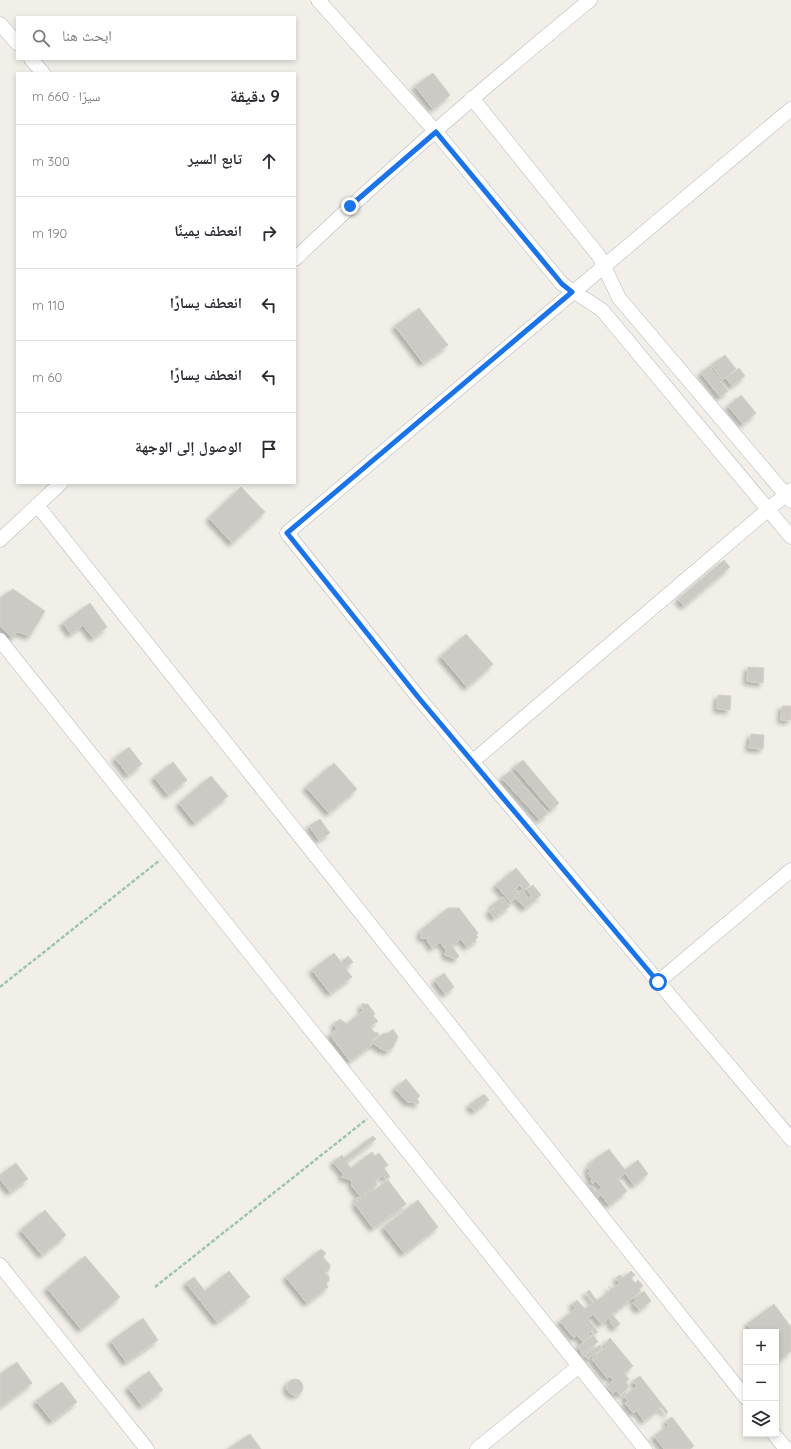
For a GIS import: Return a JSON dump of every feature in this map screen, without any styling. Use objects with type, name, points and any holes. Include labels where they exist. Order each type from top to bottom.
[{"type":"street","points":[[318,0],[436,132],[562,284],[572,292],[602,310],[791,537]]},
{"type":"street","points":[[296,258],[350,206],[436,132],[472,98],[590,0]]},
{"type":"street","points":[[0,24],[16,43]]},
{"type":"street","points":[[32,60],[42,72]]},
{"type":"street","points":[[472,98],[580,232],[605,266],[619,298],[789,495],[768,509],[473,761]]},
{"type":"street","points":[[791,109],[287,533],[418,697],[791,1139]]},
{"type":"street","points":[[0,540],[60,484]]},
{"type":"street","points":[[37,506],[743,1394]]},
{"type":"street","points":[[0,640],[645,1449]]},
{"type":"street","points":[[658,982],[791,870]]},
{"type":"street","points":[[0,1265],[147,1449]]},
{"type":"street","points":[[477,1449],[579,1366]]},
{"type":"street","points":[[776,1437],[786,1449]]},
{"type":"path","points":[[0,987],[170,853]]},
{"type":"path","points":[[156,1286],[376,1112]]},
{"type":"building","points":[[433,73],[450,95],[433,109],[415,86]]},
{"type":"building","points":[[419,308],[448,345],[423,363],[395,326]]},
{"type":"building","points":[[725,355],[736,369],[722,380],[711,365]]},
{"type":"building","points":[[709,366],[728,391],[720,397],[701,373]]},
{"type":"building","points":[[739,368],[745,376],[732,386],[726,378]]},
{"type":"building","points":[[741,395],[756,413],[743,424],[728,406]]},
{"type":"building","points":[[241,487],[265,512],[232,543],[209,518]]},
{"type":"building","points":[[724,560],[730,567],[684,606],[678,599]]},
{"type":"building","points":[[13,589],[45,611],[30,636],[18,632],[12,638],[0,626],[0,598]]},
{"type":"building","points":[[90,603],[107,627],[93,638],[83,625],[71,634],[63,623]]},
{"type":"building","points":[[466,634],[493,664],[467,687],[441,656]]},
{"type":"building","points":[[748,667],[764,668],[763,683],[747,681]]},
{"type":"building","points":[[718,695],[731,696],[730,710],[717,709]]},
{"type":"building","points":[[782,706],[791,706],[791,720],[781,720]]},
{"type":"building","points":[[751,734],[764,735],[763,749],[749,748]]},
{"type":"building","points":[[129,747],[142,764],[128,775],[115,758]]},
{"type":"building","points":[[523,760],[559,803],[551,810],[514,767]]},
{"type":"building","points":[[173,762],[187,780],[168,795],[154,777]]},
{"type":"building","points":[[334,763],[357,789],[329,813],[306,787]]},
{"type":"building","points":[[510,771],[548,813],[540,820],[502,778]]},
{"type":"building","points":[[211,776],[228,796],[195,823],[179,803]]},
{"type":"building","points":[[320,819],[330,833],[319,840],[309,826]]},
{"type":"building","points":[[516,868],[530,885],[524,890],[520,885],[515,889],[518,893],[515,895],[517,897],[510,902],[496,885]]},
{"type":"building","points":[[533,885],[541,895],[525,908],[516,899],[520,896],[518,893],[522,890],[528,898],[531,895],[527,889]]},
{"type":"building","points":[[503,897],[510,906],[494,918],[489,911],[494,907],[492,905]]},
{"type":"building","points":[[448,908],[459,908],[478,933],[476,935],[478,937],[475,940],[476,943],[474,941],[467,947],[461,939],[452,946],[459,956],[456,959],[445,955],[446,950],[440,942],[432,948],[426,938],[421,938],[421,930]]},
{"type":"building","points":[[334,953],[341,962],[348,956],[353,962],[345,968],[352,977],[330,993],[312,970]]},
{"type":"building","points":[[444,973],[454,987],[445,994],[435,980]]},
{"type":"building","points":[[361,1004],[368,1004],[375,1014],[373,1016],[378,1021],[370,1027],[379,1035],[372,1040],[374,1043],[350,1061],[333,1039],[333,1036],[332,1037],[330,1035],[337,1029],[334,1024],[340,1019],[347,1024],[363,1011]]},
{"type":"building","points":[[393,1029],[398,1037],[393,1047],[388,1051],[381,1049],[374,1044],[373,1041],[384,1033],[387,1034]]},
{"type":"building","points":[[406,1079],[420,1096],[417,1098],[419,1103],[416,1105],[415,1102],[407,1102],[395,1088]]},
{"type":"building","points":[[484,1094],[489,1100],[474,1111],[469,1105]]},
{"type":"building","points":[[373,1136],[376,1139],[346,1162],[351,1168],[372,1152],[375,1156],[379,1153],[388,1165],[384,1168],[390,1177],[387,1179],[383,1175],[375,1182],[377,1185],[356,1201],[355,1199],[360,1196],[352,1186],[352,1180],[341,1177],[344,1175],[333,1162],[342,1155],[344,1158]]},
{"type":"building","points":[[609,1149],[625,1170],[638,1160],[648,1174],[634,1185],[625,1173],[618,1179],[627,1191],[609,1205],[601,1195],[595,1200],[587,1189],[591,1186],[596,1192],[602,1188],[596,1181],[593,1184],[590,1181],[592,1179],[588,1173],[590,1171],[587,1168],[592,1164],[591,1162]]},
{"type":"building","points":[[16,1163],[28,1179],[10,1192],[0,1179],[0,1175]]},
{"type":"building","points":[[388,1180],[406,1204],[373,1228],[355,1204]]},
{"type":"building","points":[[418,1200],[438,1227],[404,1253],[384,1227]]},
{"type":"building","points":[[45,1210],[66,1235],[42,1255],[21,1230]]},
{"type":"building","points":[[321,1249],[326,1253],[323,1257],[330,1265],[329,1270],[325,1273],[329,1276],[329,1281],[326,1283],[328,1287],[307,1303],[286,1277]]},
{"type":"building","points":[[85,1256],[120,1297],[81,1329],[47,1288]]},
{"type":"building","points":[[229,1271],[250,1297],[217,1322],[186,1283],[194,1277],[205,1291]]},
{"type":"building","points":[[631,1271],[635,1275],[631,1278],[635,1283],[638,1280],[643,1286],[639,1289],[641,1291],[612,1314],[620,1324],[615,1328],[610,1323],[612,1321],[609,1318],[601,1324],[593,1314],[587,1318],[598,1332],[595,1334],[592,1330],[587,1334],[590,1337],[583,1342],[577,1335],[574,1338],[560,1321],[576,1308],[572,1304],[577,1300],[585,1309],[594,1302],[586,1293],[589,1290],[597,1301],[611,1290],[608,1286],[612,1289],[620,1283],[616,1278],[620,1275],[623,1278]]},
{"type":"building","points":[[644,1291],[651,1301],[639,1310],[633,1303],[636,1300],[634,1298]]},
{"type":"building","points":[[774,1304],[791,1327],[791,1351],[779,1360],[779,1329],[751,1329],[747,1324]]},
{"type":"building","points":[[143,1318],[158,1340],[126,1362],[111,1341]]},
{"type":"building","points":[[593,1335],[598,1342],[582,1354],[579,1346]]},
{"type":"building","points":[[610,1338],[633,1366],[624,1373],[629,1379],[626,1382],[629,1387],[620,1395],[616,1391],[613,1394],[607,1387],[613,1380],[610,1376],[607,1378],[592,1359],[606,1347],[604,1345]]},
{"type":"building","points":[[600,1345],[602,1349],[588,1359],[585,1355]]},
{"type":"building","points":[[17,1362],[32,1383],[0,1407],[0,1374]]},
{"type":"building","points":[[149,1371],[163,1390],[142,1406],[128,1387]]},
{"type":"building","points":[[640,1376],[668,1412],[666,1414],[661,1407],[644,1421],[637,1411],[638,1409],[633,1413],[625,1403],[628,1401],[624,1396],[637,1386],[633,1381]]},
{"type":"building","points":[[295,1379],[301,1381],[303,1387],[301,1393],[295,1395],[289,1393],[287,1387],[289,1381]]},
{"type":"building","points":[[62,1382],[77,1402],[52,1421],[36,1401]]},
{"type":"building","points":[[672,1417],[694,1446],[690,1449],[664,1449],[654,1436],[669,1425],[666,1421]]},
{"type":"building","points":[[250,1434],[261,1449],[228,1449]]},
{"type":"route","points":[[350,206],[436,132],[562,284],[572,292],[287,533],[418,697],[658,982]]}]
